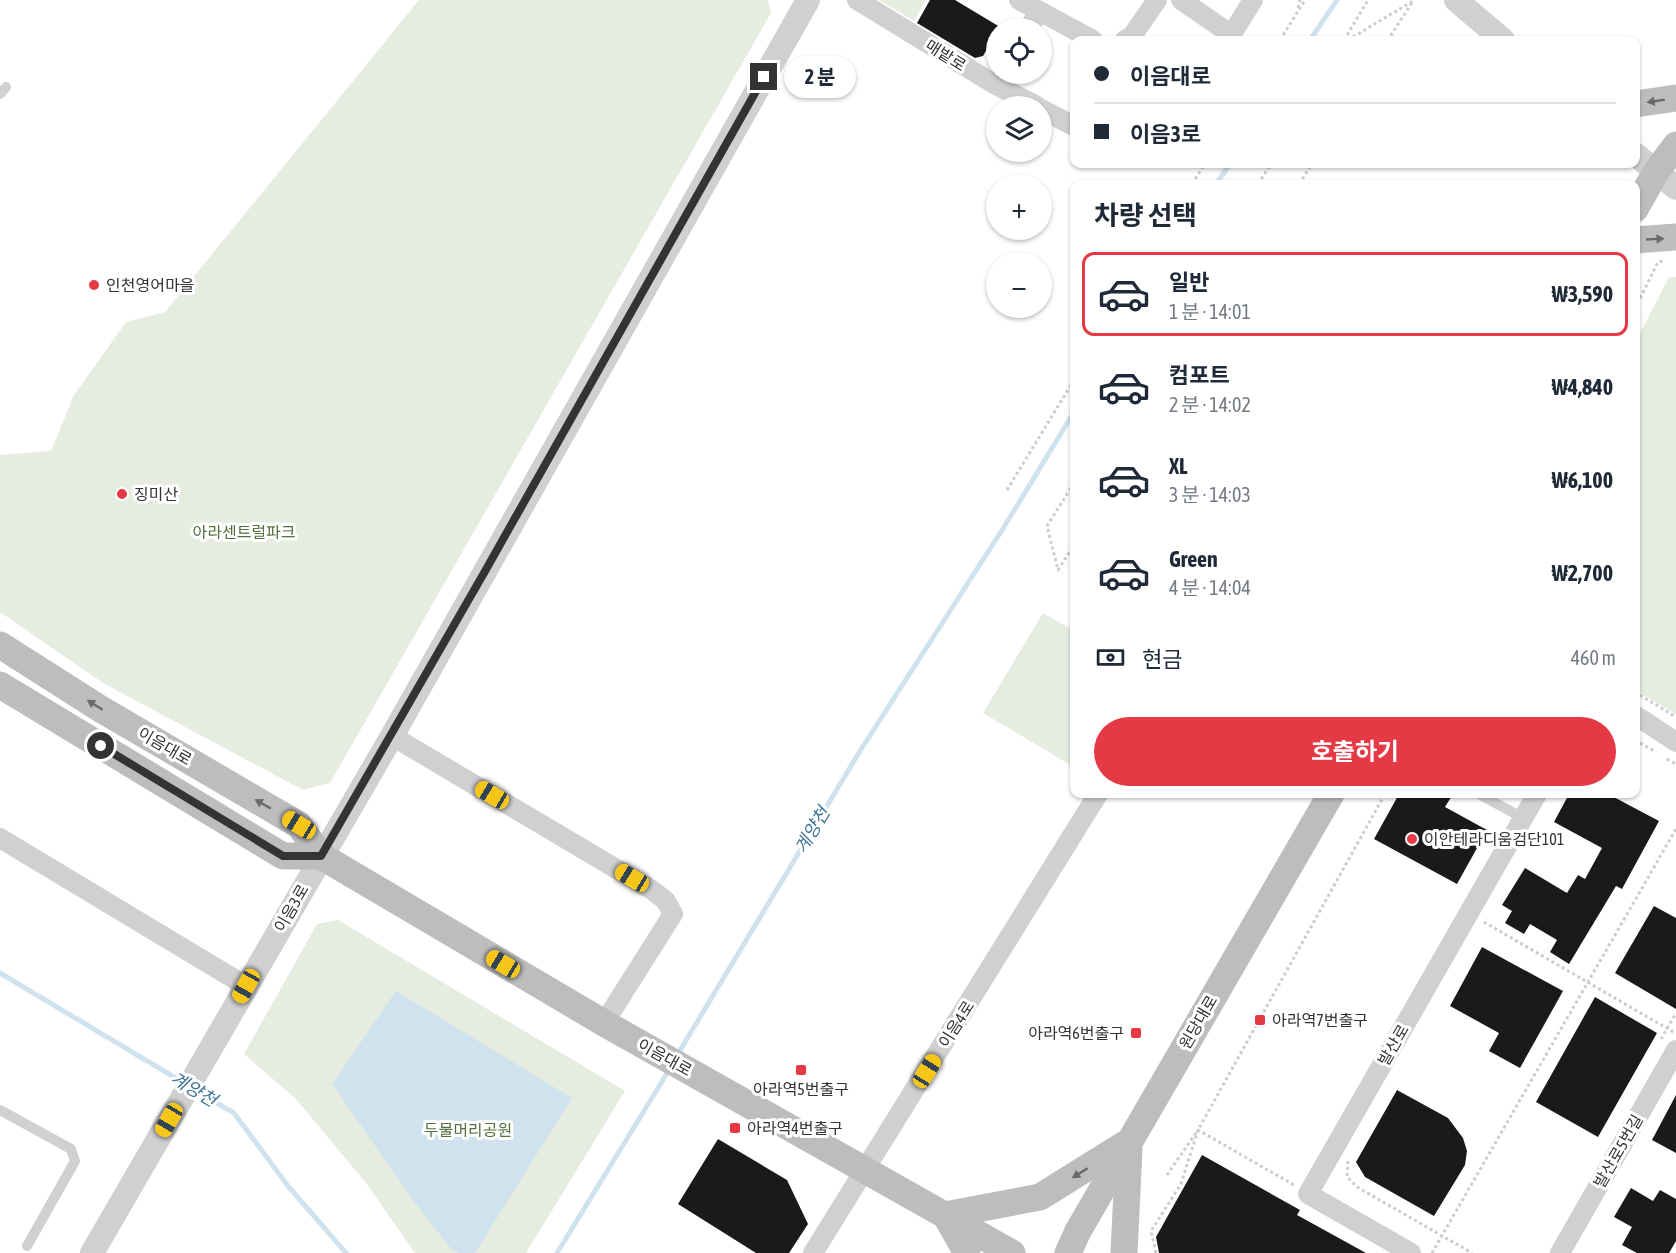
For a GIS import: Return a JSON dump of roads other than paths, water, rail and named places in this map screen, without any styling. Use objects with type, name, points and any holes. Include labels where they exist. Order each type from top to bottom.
[{"type":"main road","points":[[1640,103],[1676,98]]},
{"type":"main road","points":[[1640,204],[1666,180],[1676,146]]},
{"type":"main road","points":[[1640,241],[1672,249]]},
{"type":"main road","name":"이음대로","points":[[0,645],[99,708],[299,825],[321,856],[604,1023],[1012,1253]]},
{"type":"main road","name":"이음대로","points":[[0,685],[283,856],[321,856]]},
{"type":"main road","name":"원당대로","points":[[1068,1253],[1078,1231],[1329,798]]},
{"type":"main road","points":[[967,1253],[945,1215],[1040,1197],[1129,1142]]},
{"type":"main road","points":[[1124,1253],[1129,1142]]},
{"type":"street","name":"이음3로","points":[[92,1253],[392,736],[808,0]]},
{"type":"street","name":"매밭로","points":[[857,0],[986,73]]},
{"type":"street","points":[[1019,0],[1086,36]]},
{"type":"street","points":[[1132,36],[1157,0]]},
{"type":"street","points":[[1181,0],[1227,36]]},
{"type":"street","points":[[1231,36],[1253,0]]},
{"type":"street","points":[[1456,0],[1498,36]]},
{"type":"street","points":[[1035,18],[1040,11]]},
{"type":"street","name":"매밭로","points":[[1004,84],[1022,96]]},
{"type":"street","points":[[1052,115],[1070,124]]},
{"type":"street","points":[[1640,158],[1666,180]]},
{"type":"street","points":[[1640,719],[1676,742]]},
{"type":"street","points":[[392,736],[642,884],[666,901],[673,914],[604,1023]]},
{"type":"street","name":"이음4로","points":[[813,1253],[1096,798]]},
{"type":"street","name":"발산로","points":[[1411,1253],[1308,1194],[1535,798]]},
{"type":"street","points":[[0,838],[246,986]]},
{"type":"street","name":"발산로5번길","points":[[1560,1253],[1676,1050]]},
{"type":"lane","points":[[1486,798],[1523,818]]},
{"type":"lane","points":[[0,1110],[71,1149],[75,1161],[27,1246]]},
{"type":"water","points":[[396,991],[572,1098],[475,1253],[459,1253],[452,1250],[415,1203],[332,1084]]},
{"type":"waterway","name":"계양천","points":[[1313,36],[1337,0]]},
{"type":"waterway","name":"계양천","points":[[1219,180],[1227,168]]},
{"type":"waterway","name":"계양천","points":[[676,1057],[860,751],[1004,527],[1070,419]]},
{"type":"waterway","name":"계양천","points":[[0,973],[184,1083]]},
{"type":"waterway","name":"계양천","points":[[557,1253],[669,1070]]},
{"type":"waterway","name":"계양천","points":[[194,1090],[234,1113],[288,1186],[346,1253]]},
{"type":"place","name":"인천영어마을","points":[[94,285]]},
{"type":"place","name":"징미산","points":[[122,494]]},
{"type":"place","name":"이안테라디움검단101","points":[[1412,839]]},
{"type":"place","name":"아라역7번출구","points":[[1260,1020]]},
{"type":"place","name":"아라역6번출구","points":[[1136,1033]]},
{"type":"place","name":"아라역5번출구","points":[[801,1070]]},
{"type":"place","name":"아라역4번출구","points":[[735,1128]]},
{"type":"park label","name":"아라센트럴파크","points":[[244,532]]},
{"type":"park label","name":"두물머리공원","points":[[468,1130]]}]
